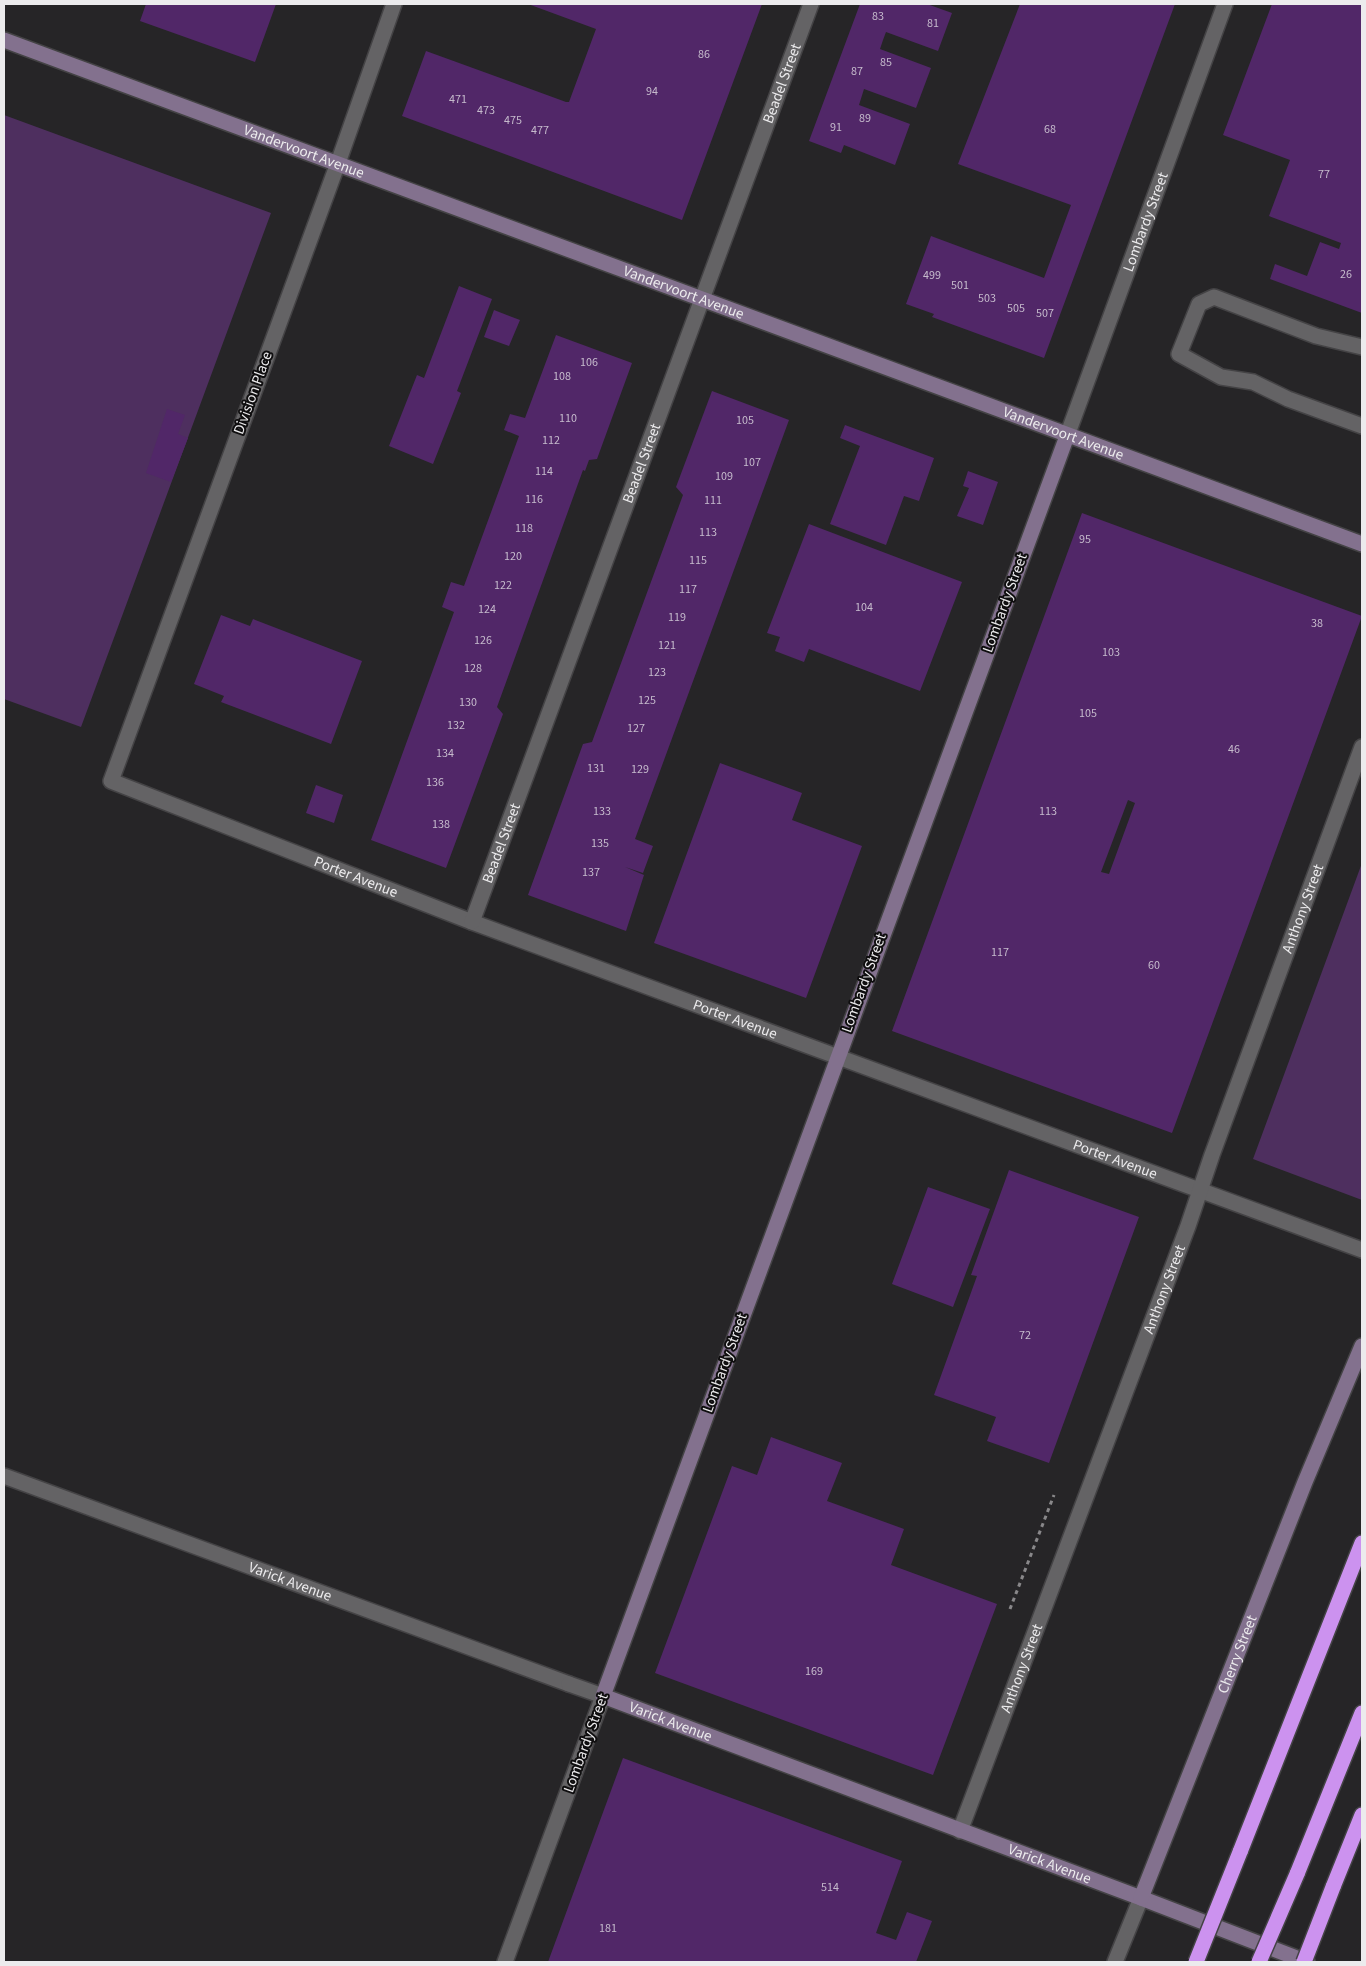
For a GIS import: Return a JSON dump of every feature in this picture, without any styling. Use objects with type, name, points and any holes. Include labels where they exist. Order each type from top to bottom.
[{"type":"highway","points":[[1196,1962],[1362,1543]]},
{"type":"highway","points":[[1259,1962],[1362,1713]]},
{"type":"highway","points":[[1306,1962],[1362,1815]]},
{"type":"main road","name":"Vandervoort Avenue","points":[[4,40],[1362,544]]},
{"type":"main road","name":"Lombardy Street","points":[[603,1696],[837,1056],[1067,436]]},
{"type":"main road","name":"Cherry Street","points":[[1141,1898],[1305,1482],[1362,1346]]},
{"type":"main road","name":"Varick Avenue","points":[[603,1696],[1306,1962]]},
{"type":"street","name":"Division Place","points":[[111,781],[338,163],[394,4]]},
{"type":"street","name":"Beadel Street","points":[[472,922],[811,4]]},
{"type":"street","name":"Lombardy Street","points":[[1067,436],[1225,4]]},
{"type":"street","points":[[1362,347],[1316,336],[1214,297],[1199,304],[1179,354],[1221,377],[1253,382],[1288,399],[1362,426]]},
{"type":"street","name":"Anthony Street","points":[[960,1831],[1200,1190],[1362,747]]},
{"type":"street","name":"Porter Avenue","points":[[111,781],[472,922],[1362,1250]]},
{"type":"street","name":"Varick Avenue","points":[[4,1476],[603,1696]]},
{"type":"street","name":"Lombardy Street","points":[[505,1962],[603,1696]]},
{"type":"street","name":"Cherry Street","points":[[1115,1962],[1141,1898]]},
{"type":"path","points":[[1010,1609],[1054,1495]]},
{"type":"shaded area","points":[[4,115],[271,213],[81,727],[4,699]]},
{"type":"shaded area","points":[[1362,863],[1362,1200],[1253,1159]]},
{"type":"building","points":[[146,4],[276,4],[255,62],[140,21]]},
{"type":"building","points":[[528,4],[762,4],[682,220],[402,116],[426,51],[569,102],[596,29]]},
{"type":"building","points":[[860,4],[927,4],[952,13],[938,51],[886,32],[880,49],[931,68],[916,108],[864,89],[859,105],[910,124],[895,165],[844,145],[841,153],[809,141]]},
{"type":"building","points":[[1020,4],[1175,4],[1044,358],[932,317],[934,314],[906,304],[931,236],[1044,278],[1071,205],[958,164]]},
{"type":"building","points":[[1272,4],[1362,4],[1362,313],[1270,279],[1275,264],[1307,276],[1320,242],[1339,249],[1341,243],[1269,216],[1290,160],[1223,135]]},
{"type":"building","points":[[459,286],[492,299],[457,391],[461,393],[433,464],[389,446],[417,375],[424,378]]},
{"type":"building","points":[[494,310],[520,320],[509,346],[484,337]]},
{"type":"building","points":[[556,335],[632,363],[597,459],[589,460],[585,471],[583,470],[497,707],[503,714],[446,868],[371,840],[454,612],[442,607],[451,582],[464,586],[519,436],[504,430],[510,414],[525,418]]},
{"type":"building","points":[[712,391],[789,420],[635,839],[653,846],[643,873],[625,867],[644,875],[626,931],[528,895],[583,744],[592,742],[683,495],[676,487]]},
{"type":"building","points":[[167,409],[185,415],[178,434],[188,438],[171,482],[146,473]]},
{"type":"building","points":[[845,425],[934,458],[919,501],[904,496],[886,545],[830,524],[860,446],[840,438]]},
{"type":"building","points":[[968,471],[998,482],[983,525],[957,516],[969,488],[963,486]]},
{"type":"building","points":[[1082,513],[1362,616],[1172,1133],[892,1031]],"holes":[[[1128,800],[1135,803],[1109,874],[1101,872]]]},
{"type":"building","points":[[809,524],[962,582],[920,691],[809,649],[804,662],[775,651],[780,637],[767,633]]},
{"type":"building","points":[[221,615],[250,626],[253,619],[362,661],[331,744],[221,702],[224,696],[194,684]]},
{"type":"building","points":[[720,763],[802,793],[792,820],[862,846],[806,998],[654,943]]},
{"type":"building","points":[[316,785],[343,795],[334,823],[306,813]]},
{"type":"building","points":[[1009,1170],[1139,1217],[1049,1463],[987,1441],[996,1417],[934,1395],[977,1276],[971,1275]]},
{"type":"building","points":[[928,1187],[990,1209],[953,1307],[892,1284]]},
{"type":"building","points":[[771,1437],[842,1463],[827,1501],[904,1529],[891,1565],[997,1604],[933,1775],[655,1673],[732,1466],[757,1475]]},
{"type":"building","points":[[623,1758],[902,1861],[876,1933],[896,1940],[907,1912],[932,1921],[916,1962],[548,1962]]}]
